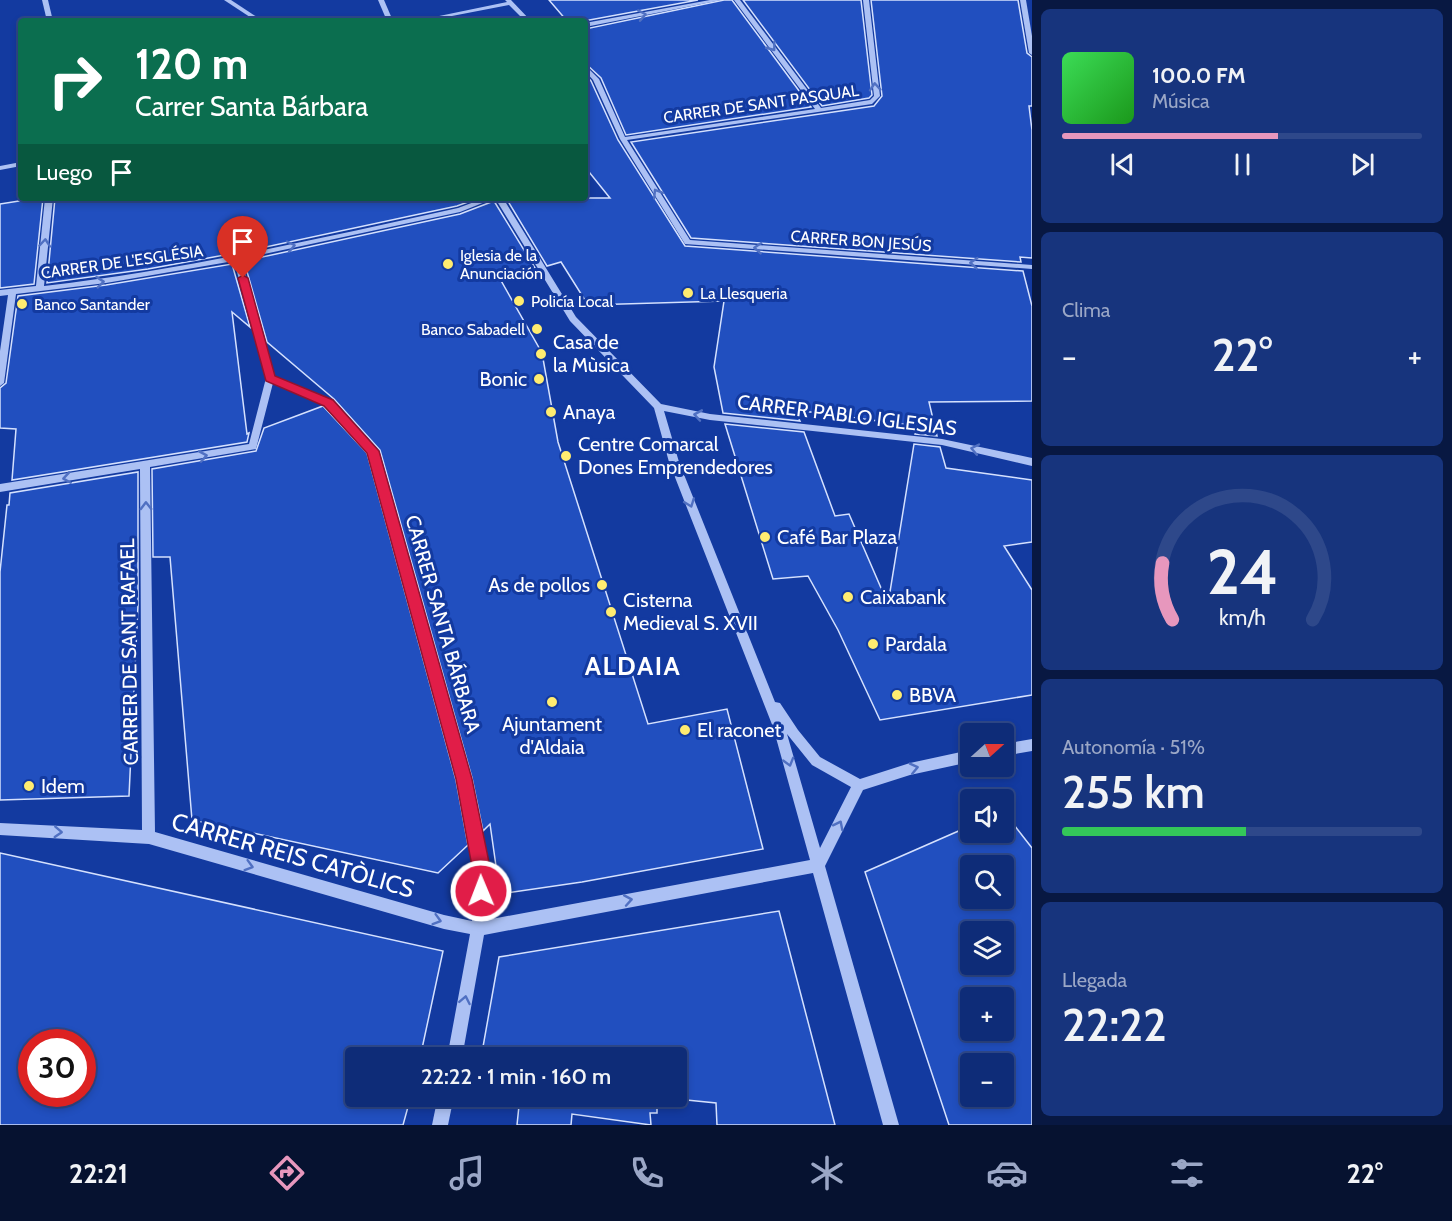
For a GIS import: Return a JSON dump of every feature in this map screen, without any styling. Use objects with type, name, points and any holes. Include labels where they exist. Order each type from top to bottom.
[{"type":"street","points":[[45,0],[49,18]]},
{"type":"street","points":[[227,0],[255,18]]},
{"type":"street","points":[[381,0],[389,18]]},
{"type":"street","points":[[588,25],[719,0]]},
{"type":"street","points":[[737,0],[820,111]]},
{"type":"street","name":"CARRER DE SANT PASQUAL","points":[[623,139],[872,102],[877,96],[866,0]]},
{"type":"street","points":[[1023,0],[1032,53]]},
{"type":"street","points":[[432,18],[509,2],[525,18]]},
{"type":"street","points":[[588,70],[596,79],[623,139]]},
{"type":"street","name":"CARRER BON JESÚS","points":[[623,139],[688,242],[1032,267]]},
{"type":"street","points":[[0,168],[18,165]]},
{"type":"street","points":[[40,287],[49,201]]},
{"type":"street","name":"CARRER DE L'ESGLÉSIA","points":[[0,293],[106,281],[237,258],[460,210],[484,201]]},
{"type":"street","points":[[501,201],[573,319],[658,407],[674,462],[779,727],[891,1125]]},
{"type":"street","points":[[0,488],[253,447],[270,378],[237,258]]},
{"type":"street","points":[[0,383],[12,292]]},
{"type":"street","name":"CARRER SANTA BÁRBARA","points":[[270,378],[328,403],[373,451],[464,779],[482,872],[478,929],[456,1047]]},
{"type":"street","name":"CARRER PABLO IGLESIAS","points":[[658,407],[710,417],[942,442],[1032,462]]},
{"type":"street","name":"CARRER DE SANT RAFAEL","points":[[145,466],[149,837]]},
{"type":"street","points":[[762,688],[816,761],[859,785]]},
{"type":"street","points":[[1014,748],[1032,745]]},
{"type":"street","points":[[818,866],[859,785],[910,769],[960,758]]},
{"type":"street","name":"CARRER REIS CATÒLICS","points":[[0,829],[149,837],[444,922],[478,929],[818,866]]},
{"type":"street","points":[[440,1125],[444,1107]]},
{"type":"building","points":[[549,0],[698,0],[588,20],[588,18],[564,18]]},
{"type":"building","points":[[732,0],[811,107],[626,135],[601,78],[588,66],[588,28]]},
{"type":"building","points":[[743,0],[861,0],[872,95],[869,98],[822,106]]},
{"type":"building","points":[[871,0],[1018,0],[1027,53],[1032,57],[1032,106],[1029,106],[1032,130],[1032,258],[1020,257],[1021,262],[691,238],[631,142],[874,106],[882,96]]},
{"type":"building","points":[[588,78],[618,140],[685,246],[1023,271],[1032,306],[1032,401],[929,402],[937,436],[915,434],[916,426],[795,410],[800,421],[723,413],[714,367],[724,301],[588,305],[561,262],[547,266],[508,201],[588,201],[588,198],[610,198],[588,171]]},
{"type":"building","points":[[43,201],[34,284],[0,288],[0,204]]},
{"type":"building","points":[[55,201],[471,201],[457,206],[252,250],[148,269],[47,283]]},
{"type":"building","points":[[494,201],[535,268],[499,277],[542,353],[558,442],[648,724],[727,709],[763,849],[582,882],[500,894],[490,824],[483,831],[472,778],[380,450],[334,399],[267,342],[244,261],[460,214]]},
{"type":"building","points":[[232,264],[250,327],[232,312],[247,434],[249,433],[247,442],[12,480],[16,429],[0,428],[0,388],[6,383],[18,296],[106,285]]},
{"type":"building","points":[[323,406],[367,453],[456,780],[468,845],[438,873],[192,820],[170,557],[153,557],[152,469],[256,451],[264,428]]},
{"type":"building","points":[[725,424],[804,432],[835,516],[849,514],[888,604],[914,444],[940,447],[946,468],[1032,480],[1032,542],[1004,546],[1032,590],[1032,695],[880,720],[838,630],[808,576],[773,579]]},
{"type":"building","points":[[138,472],[138,605],[129,796],[0,800],[0,572],[10,493]]},
{"type":"building","points":[[1014,825],[1032,848],[1032,1125],[949,1125],[865,872],[960,830],[960,843],[1014,843]]},
{"type":"building","points":[[0,853],[443,951],[422,1047],[345,1047],[345,1107],[408,1107],[403,1125],[0,1125]]},
{"type":"building","points":[[779,911],[835,1125],[717,1125],[716,1103],[687,1100],[687,1047],[483,1047],[499,957]]},
{"type":"building","points":[[519,1107],[657,1107],[657,1113],[650,1113],[651,1125],[572,1114],[571,1125],[517,1125]]},
{"type":"place","name":"Iglesia de la Anunciación","points":[[448,264]]},
{"type":"place","name":"La Llesqueria","points":[[688,293]]},
{"type":"place","name":"Policía Local","points":[[519,301]]},
{"type":"place","name":"Banco Santander","points":[[22,304]]},
{"type":"place","name":"Banco Sabadell","points":[[537,329]]},
{"type":"place","name":"Casa de la Mùsica","points":[[541,354]]},
{"type":"place","name":"Bonic","points":[[539,379]]},
{"type":"place","name":"Anaya","points":[[551,412]]},
{"type":"place","name":"Centre Comarcal Dones Emprendedores","points":[[566,456]]},
{"type":"place","name":"Café Bar Plaza","points":[[765,537]]},
{"type":"place","name":"As de pollos","points":[[602,585]]},
{"type":"place","name":"Caixabank","points":[[848,597]]},
{"type":"place","name":"Cisterna Medieval S. XVII","points":[[611,612]]},
{"type":"place","name":"Pardala","points":[[873,644]]},
{"type":"place","name":"BBVA","points":[[897,695]]},
{"type":"place","name":"Ajuntament d'Aldaia","points":[[552,702]]},
{"type":"place","name":"El raconet","points":[[685,730]]},
{"type":"place","name":"Idem","points":[[29,786]]},
{"type":"district","name":"ALDAIA","points":[[633,666]]},
{"type":"route","points":[[243,278],[270,378],[328,403],[373,451],[464,779],[482,872],[481,891]]}]
